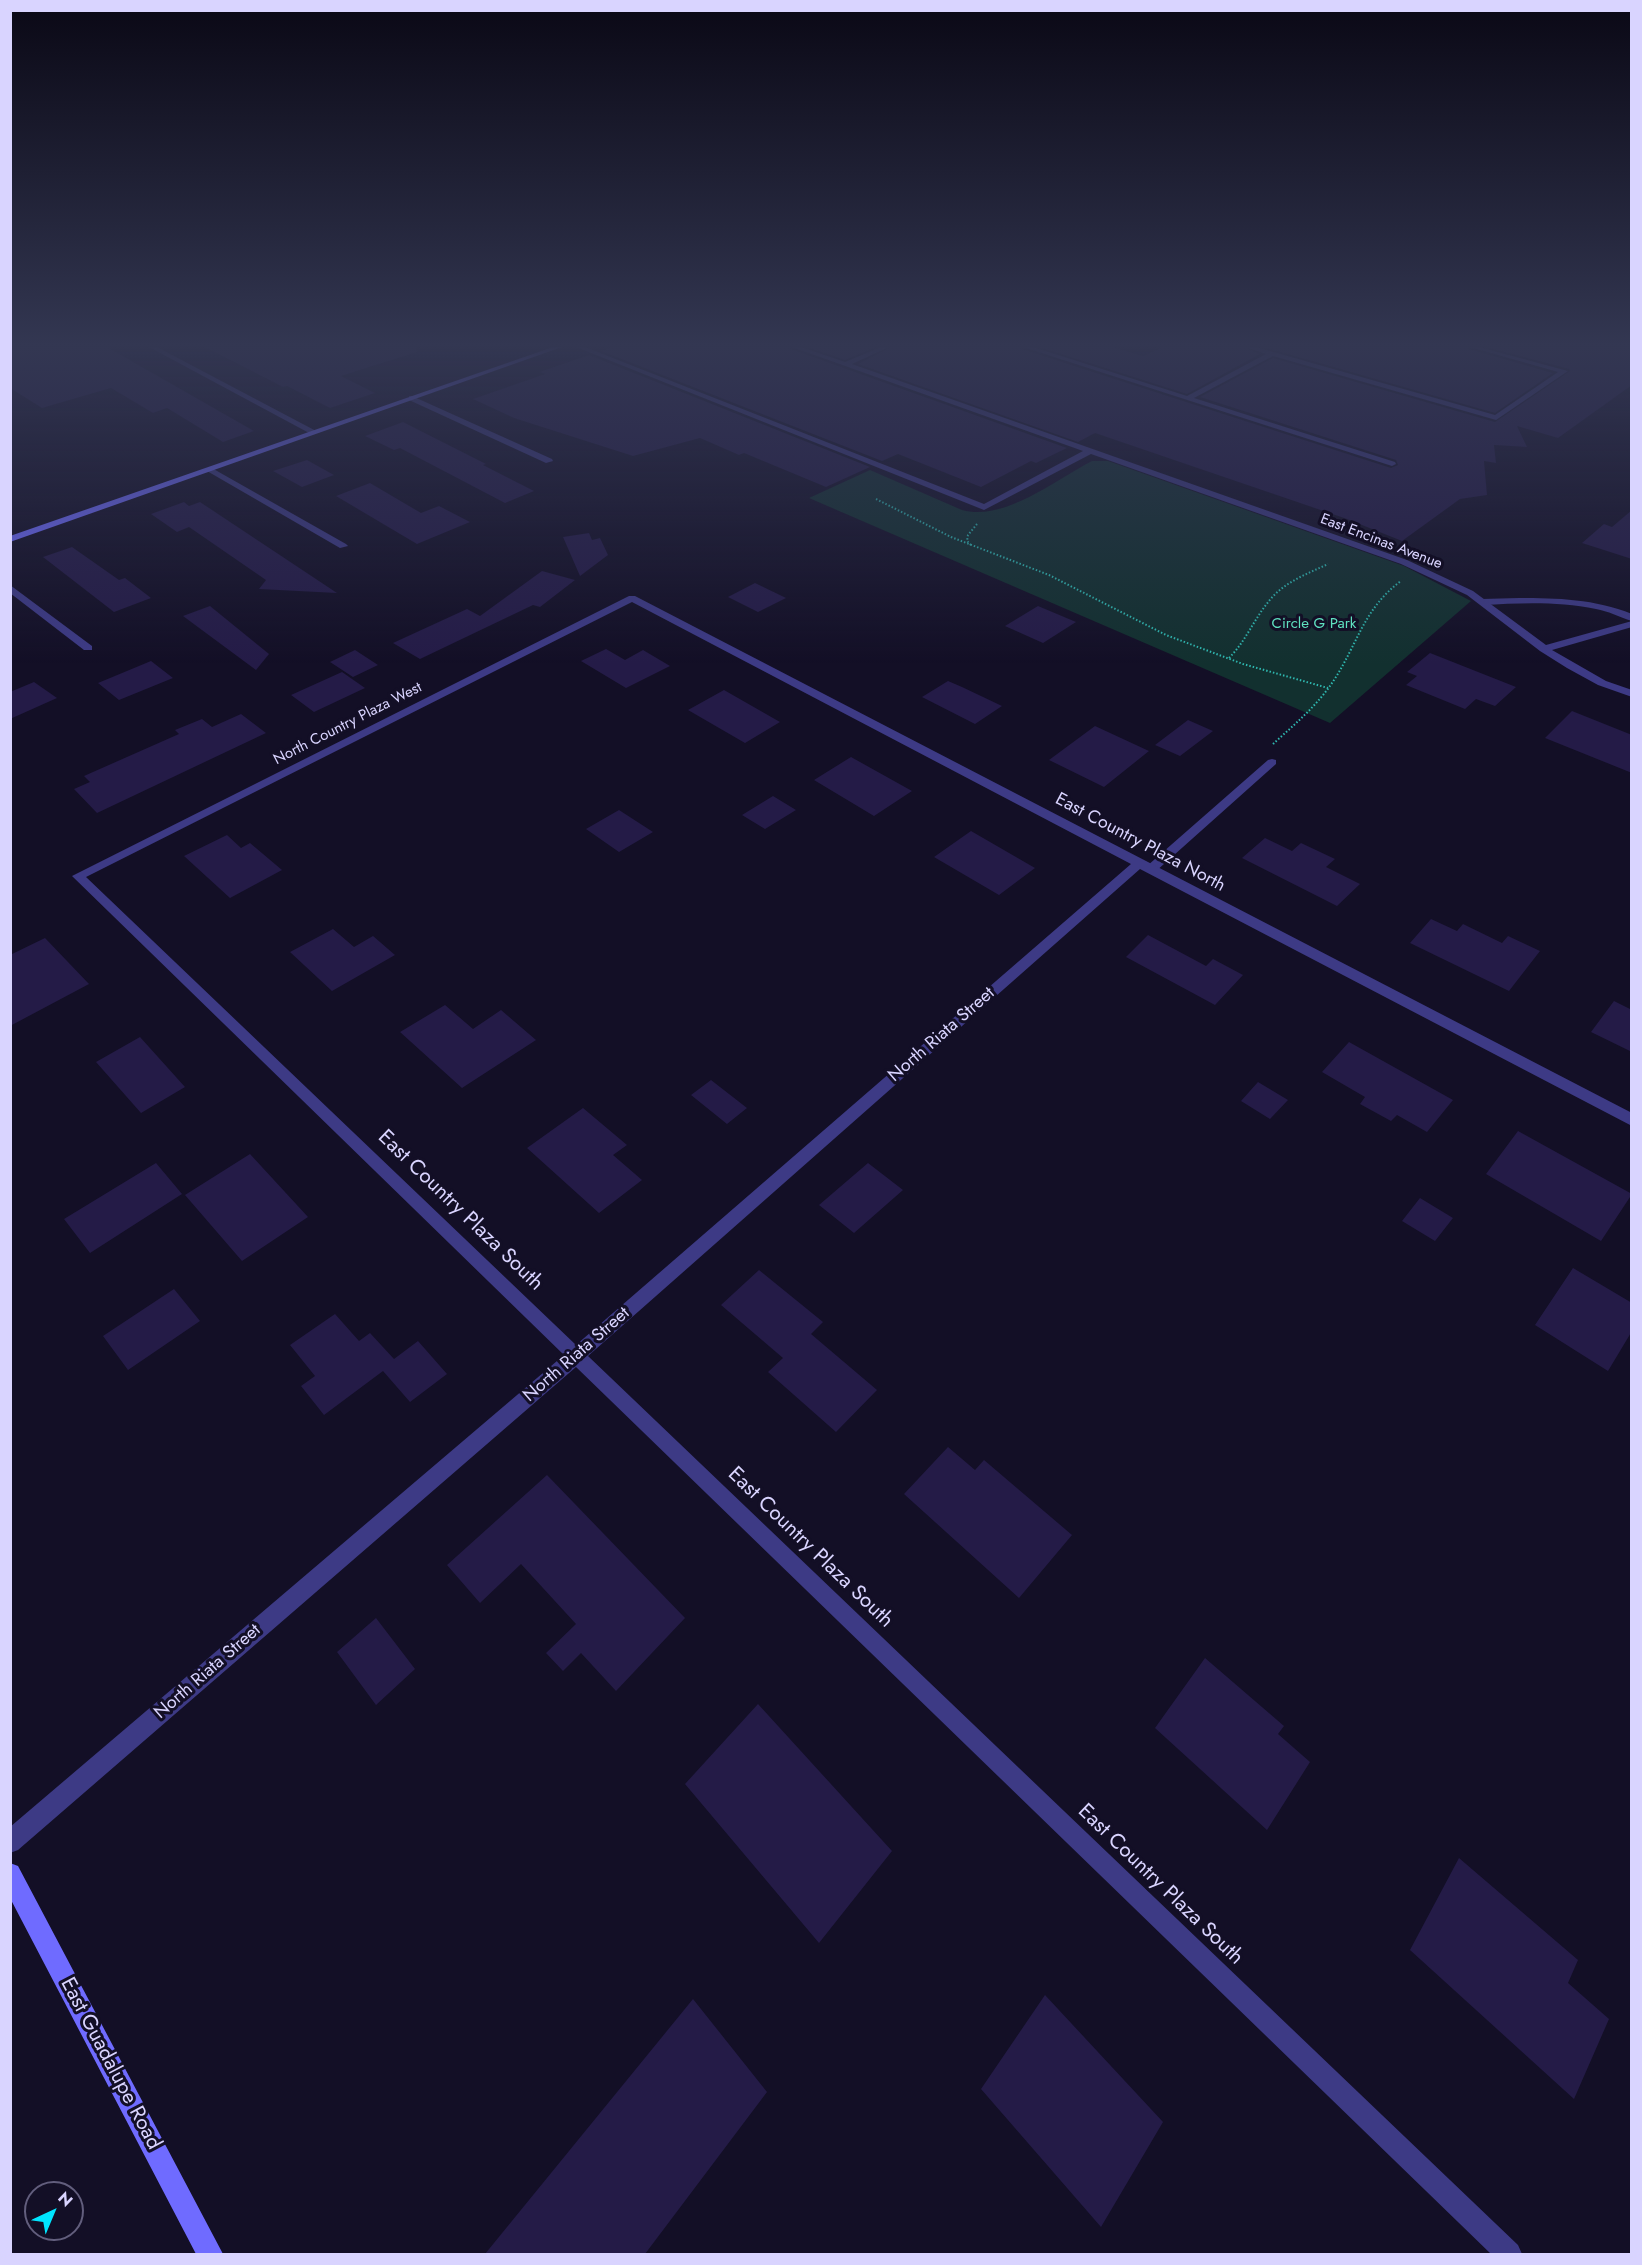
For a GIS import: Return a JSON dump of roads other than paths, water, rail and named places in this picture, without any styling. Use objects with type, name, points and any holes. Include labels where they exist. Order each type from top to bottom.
[{"type":"street","points":[[10,539],[256,453]]},
{"type":"street","points":[[531,453],[549,461]]},
{"type":"street","points":[[848,453],[984,507],[1087,453]]},
{"type":"street","name":"East Encinas Avenue","points":[[1095,453],[1420,569],[1470,593],[1544,649],[1602,683],[1632,694]]},
{"type":"street","points":[[1357,453],[1392,464]]},
{"type":"street","points":[[210,469],[343,546]]},
{"type":"street","points":[[10,588],[88,648]]},
{"type":"street","name":"East Country Plaza North","points":[[632,598],[1632,1120]]},
{"type":"street","name":"North Country Plaza West","points":[[78,876],[632,598]]},
{"type":"street","points":[[1482,602],[1515,600],[1595,604],[1632,618]]},
{"type":"street","points":[[1544,649],[1632,624]]},
{"type":"street","name":"North Riata Street","points":[[10,1842],[1145,866],[1272,762]]},
{"type":"street","name":"East Country Plaza South","points":[[78,876],[1509,2254]]},
{"type":"street","name":"East Guadalupe Road","points":[[10,1874],[210,2254]]},
{"type":"park label","name":"Circle G Park","points":[[1314,624]]}]
